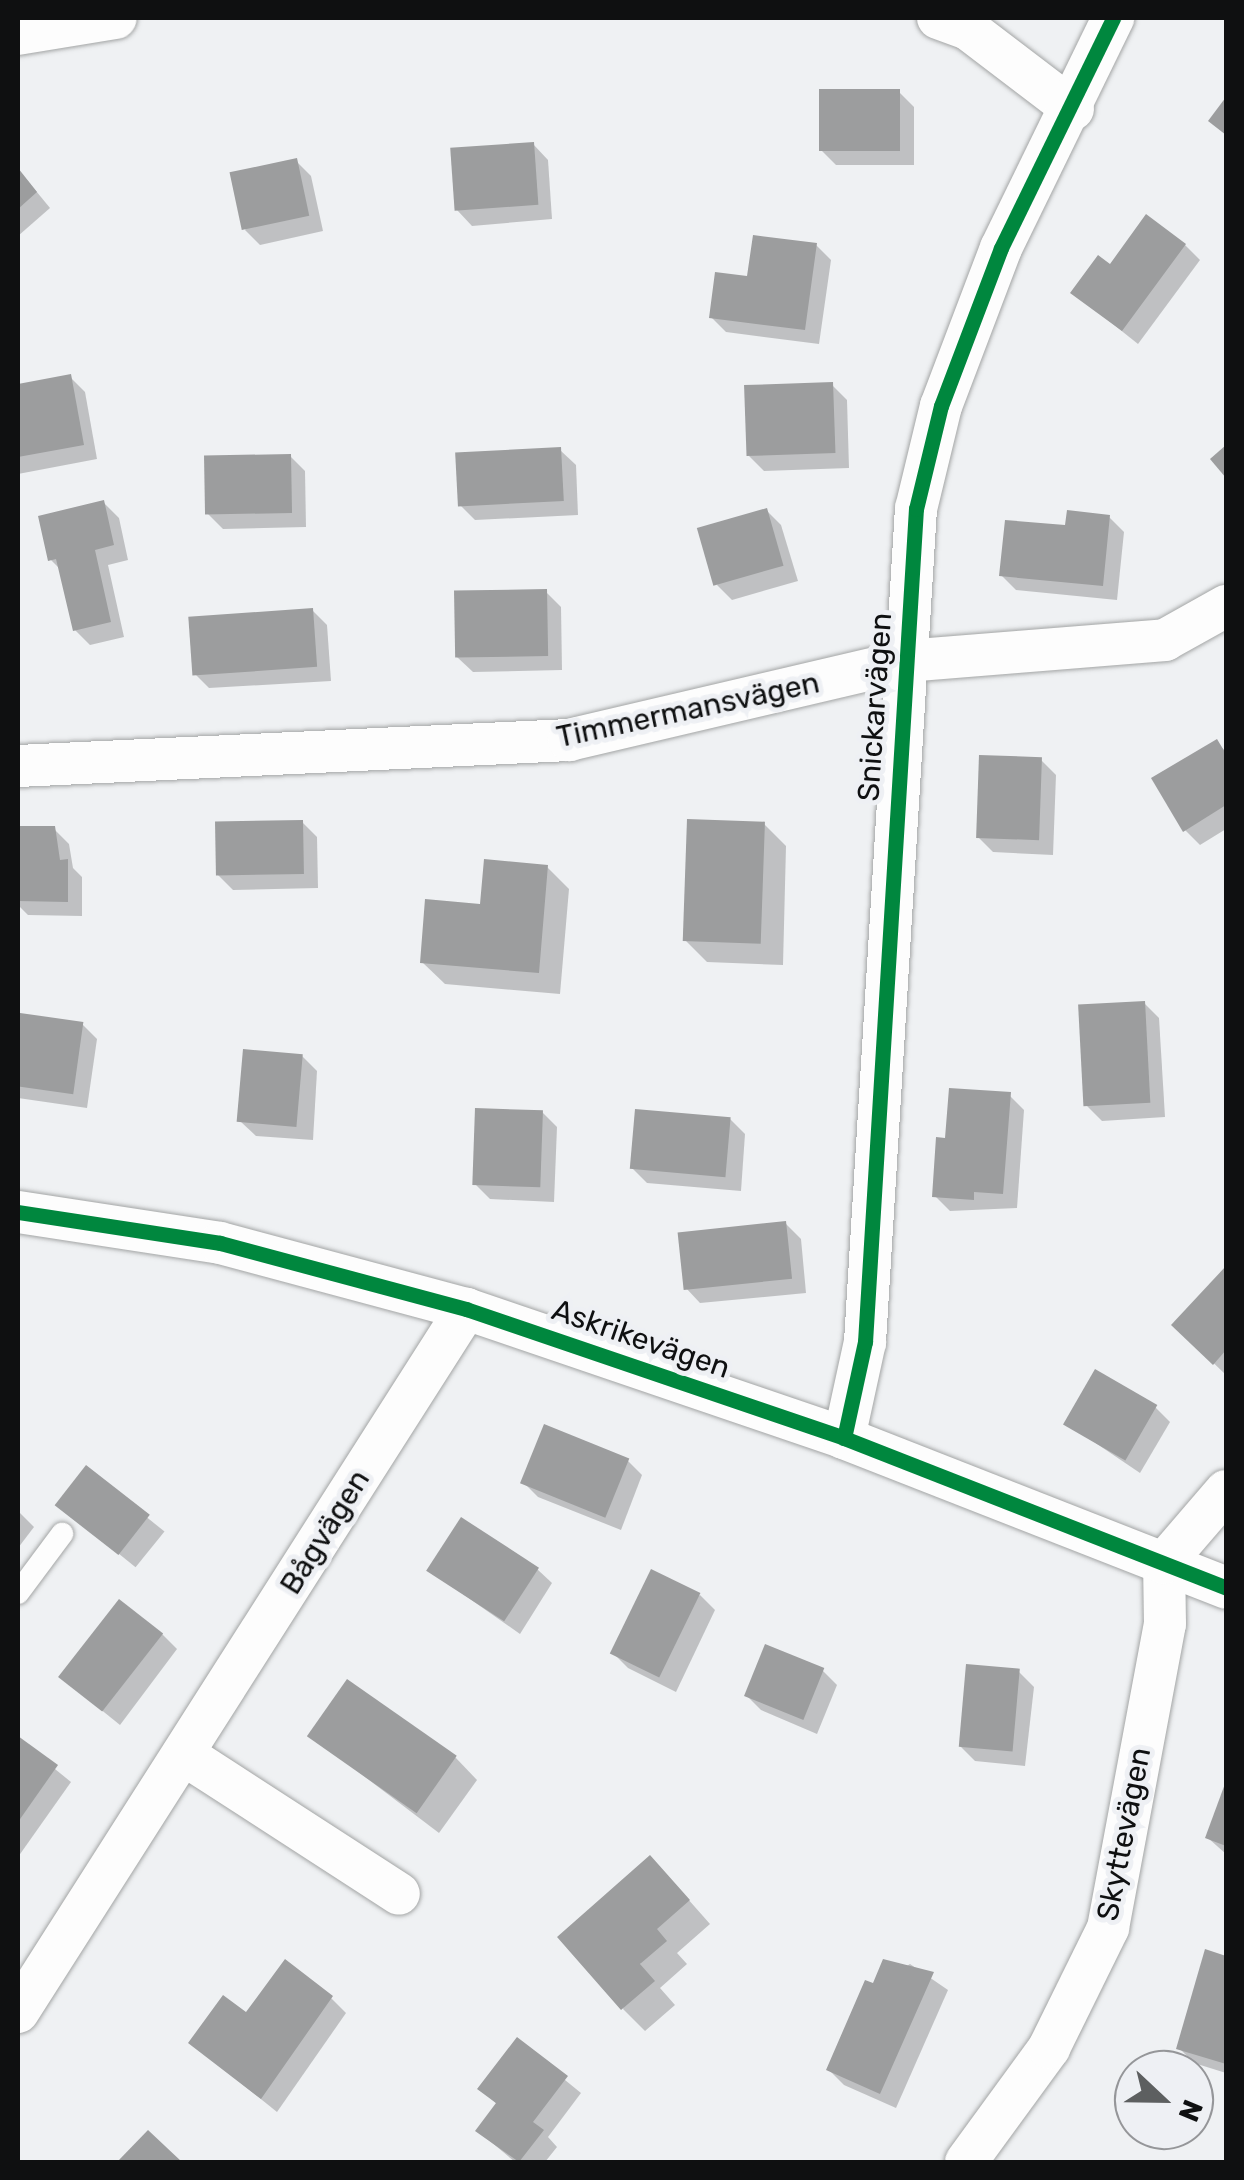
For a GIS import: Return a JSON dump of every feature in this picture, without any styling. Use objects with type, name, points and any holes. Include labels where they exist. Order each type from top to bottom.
[{"type":"street","points":[[18,34],[116,18]]},
{"type":"street","points":[[938,18],[968,29],[1072,109]]},
{"type":"street","name":"Snickarvägen","points":[[844,1438],[865,1342],[916,509],[941,406],[1002,248],[1113,18]]},
{"type":"street","name":"Timmermansvägen","points":[[18,766],[569,740],[906,661],[1165,640],[1226,606]]},
{"type":"street","name":"Askrikevägen","points":[[18,1212],[220,1243],[466,1308],[844,1438],[1226,1588]]},
{"type":"street","name":"Bågvägen","points":[[18,2012],[466,1308]]},
{"type":"street","points":[[1164,1563],[1226,1491]]},
{"type":"street","name":"Skyttevägen","points":[[966,2162],[1049,2048],[1082,1993],[1108,1928],[1165,1624],[1164,1563]]},
{"type":"street","points":[[183,1754],[399,1894]]},
{"type":"lane","points":[[18,1593],[62,1534]]},
{"type":"building","points":[[819,89],[900,89],[900,151],[819,151]]},
{"type":"building","points":[[1226,97],[1226,135],[1208,121]]},
{"type":"building","points":[[534,142],[538,205],[455,211],[450,148]]},
{"type":"building","points":[[297,158],[309,216],[242,230],[230,172]]},
{"type":"building","points":[[18,168],[37,192],[18,209]]},
{"type":"building","points":[[1146,214],[1186,244],[1122,331],[1070,293],[1098,255],[1110,264]]},
{"type":"building","points":[[753,235],[817,243],[805,330],[709,318],[715,272],[747,276]]},
{"type":"building","points":[[71,374],[84,445],[18,457],[18,384]]},
{"type":"building","points":[[833,382],[835,453],[747,456],[744,385]]},
{"type":"building","points":[[1226,445],[1226,478],[1210,459]]},
{"type":"building","points":[[561,447],[564,501],[458,506],[455,453]]},
{"type":"building","points":[[291,454],[292,513],[205,515],[204,456]]},
{"type":"building","points":[[104,500],[114,545],[95,550],[111,622],[73,631],[56,559],[48,561],[38,516]]},
{"type":"building","points":[[767,508],[784,566],[713,586],[697,528]]},
{"type":"building","points":[[1067,510],[1110,515],[1103,586],[999,576],[1005,520],[1065,525]]},
{"type":"building","points":[[547,589],[548,656],[455,658],[454,591]]},
{"type":"building","points":[[313,608],[317,667],[192,676],[188,617]]},
{"type":"building","points":[[1217,739],[1226,754],[1226,805],[1183,832],[1151,778]]},
{"type":"building","points":[[979,755],[1042,757],[1039,840],[976,838]]},
{"type":"building","points":[[687,819],[765,822],[761,944],[683,941]]},
{"type":"building","points":[[303,820],[304,874],[216,876],[215,822]]},
{"type":"building","points":[[18,826],[55,826],[60,860],[68,859],[68,902],[18,901]]},
{"type":"building","points":[[484,859],[548,865],[539,973],[420,963],[425,899],[480,904]]},
{"type":"building","points":[[1145,1001],[1150,1103],[1083,1106],[1078,1005]]},
{"type":"building","points":[[20,1013],[83,1022],[73,1094],[18,1086]]},
{"type":"building","points":[[243,1049],[303,1054],[296,1127],[237,1122]]},
{"type":"building","points":[[949,1088],[1011,1092],[1003,1194],[974,1192],[974,1200],[932,1197],[936,1137],[945,1138]]},
{"type":"building","points":[[475,1108],[543,1110],[540,1187],[472,1185]]},
{"type":"building","points":[[635,1109],[731,1117],[725,1177],[630,1169]]},
{"type":"building","points":[[786,1221],[792,1279],[684,1290],[678,1232]]},
{"type":"building","points":[[1226,1266],[1226,1350],[1213,1365],[1171,1325]]},
{"type":"building","points":[[1095,1369],[1157,1405],[1125,1460],[1063,1424]]},
{"type":"building","points":[[544,1424],[629,1458],[605,1518],[520,1483]]},
{"type":"building","points":[[86,1465],[150,1515],[118,1555],[55,1505]]},
{"type":"building","points":[[461,1517],[539,1568],[504,1621],[426,1571]]},
{"type":"building","points":[[651,1569],[700,1593],[659,1678],[610,1653]]},
{"type":"building","points":[[119,1599],[163,1633],[102,1711],[58,1677]]},
{"type":"building","points":[[765,1644],[824,1668],[803,1720],[744,1696]]},
{"type":"building","points":[[966,1664],[1020,1669],[1013,1751],[959,1747]]},
{"type":"building","points":[[347,1679],[457,1756],[417,1813],[307,1736]]},
{"type":"building","points":[[18,1736],[58,1765],[18,1822]]},
{"type":"building","points":[[1226,1781],[1226,1846],[1205,1838]]},
{"type":"building","points":[[650,1855],[690,1900],[657,1929],[667,1941],[640,1964],[655,1981],[621,2010],[557,1937]]},
{"type":"building","points":[[1205,1949],[1226,1956],[1226,2064],[1214,2060],[1214,2050],[1176,2049]]},
{"type":"building","points":[[285,1959],[333,1996],[261,2099],[188,2043],[223,1995],[246,2012]]},
{"type":"building","points":[[883,1959],[934,1972],[880,2094],[826,2070],[865,1980],[873,1983]]},
{"type":"building","points":[[517,2037],[568,2076],[533,2122],[544,2130],[519,2162],[475,2131],[496,2103],[477,2089]]},
{"type":"building","points":[[148,2130],[182,2162],[117,2162]]},
{"type":"cycle path","points":[[844,1438],[865,1342],[916,509],[941,406],[1001,248],[1113,18]]},
{"type":"cycle path","points":[[18,1212],[220,1243],[466,1309],[844,1438],[1226,1588]]}]
